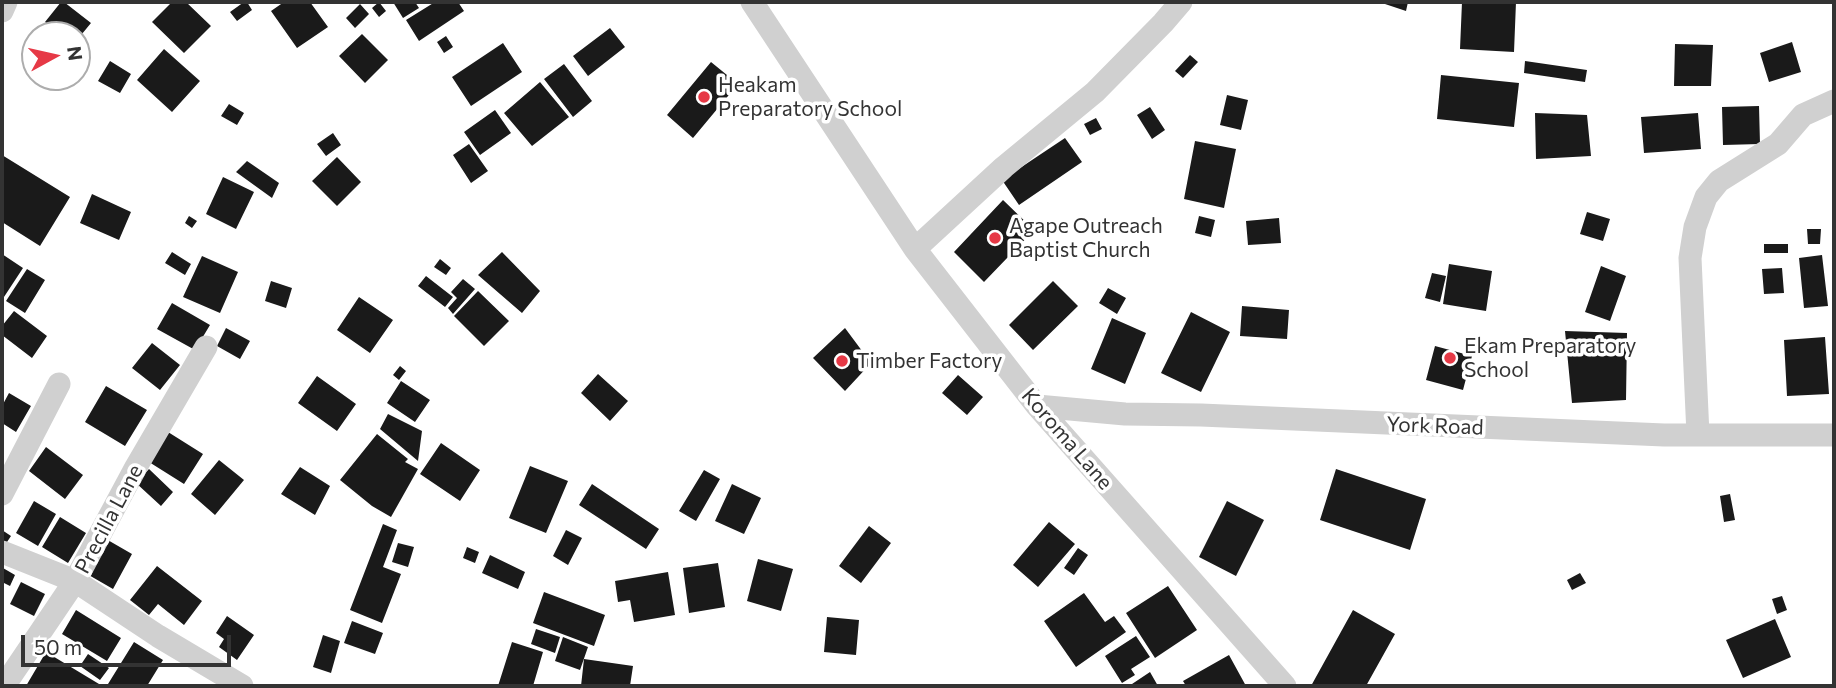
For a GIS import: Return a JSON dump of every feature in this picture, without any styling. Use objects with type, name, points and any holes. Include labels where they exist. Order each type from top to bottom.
[{"type":"street","points":[[2,11],[6,2]]},
{"type":"street","name":"Koroma Lane","points":[[752,2],[915,249],[1037,406],[1285,686]]},
{"type":"street","points":[[915,249],[1004,167],[1095,92],[1181,2]]},
{"type":"street","points":[[1698,435],[1690,258],[1695,227],[1706,197],[1719,181],[1778,144],[1803,115],[1834,101]]},
{"type":"street","name":"Precilla Lane","points":[[4,686],[75,581],[136,467],[206,347]]},
{"type":"street","points":[[2,494],[59,384]]},
{"type":"street","name":"York Road","points":[[1037,406],[1125,414],[1485,428],[1698,435],[1834,435]]},
{"type":"street","points":[[2,552],[75,581],[158,636],[242,686]]},
{"type":"building","points":[[61,2],[64,2],[88,21],[46,21]]},
{"type":"building","points":[[172,2],[186,2],[211,26],[184,53],[152,22]]},
{"type":"building","points":[[247,2],[252,10],[237,21],[230,12]]},
{"type":"building","points":[[284,2],[310,2],[328,27],[297,48],[271,11]]},
{"type":"building","points":[[379,2],[386,11],[379,17],[372,8]]},
{"type":"building","points":[[393,2],[415,2],[419,8],[403,18]]},
{"type":"building","points":[[435,2],[458,2],[464,11],[419,41],[406,20]]},
{"type":"building","points":[[1379,2],[1408,2],[1406,11]]},
{"type":"building","points":[[1462,2],[1516,2],[1514,52],[1460,49]]},
{"type":"building","points":[[360,4],[369,14],[355,28],[346,18]]},
{"type":"building","points":[[610,28],[625,47],[588,76],[573,56]]},
{"type":"building","points":[[362,34],[388,60],[365,83],[339,56]]},
{"type":"building","points":[[446,36],[453,47],[444,53],[437,42]]},
{"type":"building","points":[[1792,42],[1801,72],[1769,82],[1760,53]]},
{"type":"building","points":[[503,43],[522,72],[471,106],[452,77]]},
{"type":"building","points":[[1675,44],[1713,45],[1711,86],[1674,86]]},
{"type":"building","points":[[164,49],[200,81],[172,112],[137,80]]},
{"type":"building","points":[[1190,55],[1198,62],[1183,78],[1175,71]]},
{"type":"building","points":[[110,61],[131,74],[120,93],[98,81]]},
{"type":"building","points":[[1525,61],[1587,70],[1585,82],[1524,73]]},
{"type":"building","name":"Heakam Preparatory School","points":[[711,62],[738,84],[693,138],[667,115]]},
{"type":"building","points":[[564,64],[592,101],[573,117],[544,79]]},
{"type":"building","points":[[1441,75],[1519,83],[1514,127],[1437,119]]},
{"type":"building","points":[[540,82],[569,117],[532,146],[504,113]]},
{"type":"building","points":[[1227,95],[1248,100],[1241,130],[1220,125]]},
{"type":"building","points":[[229,104],[244,113],[237,125],[221,116]]},
{"type":"building","points":[[1759,106],[1760,144],[1723,145],[1722,107]]},
{"type":"building","points":[[1150,107],[1165,130],[1152,139],[1137,115]]},
{"type":"building","points":[[495,110],[511,133],[480,155],[464,132]]},
{"type":"building","points":[[1535,113],[1587,115],[1591,156],[1536,159]]},
{"type":"building","points":[[1698,113],[1701,149],[1644,153],[1641,117]]},
{"type":"building","points":[[1096,118],[1102,129],[1090,135],[1084,124]]},
{"type":"building","points":[[333,133],[341,145],[326,156],[317,144]]},
{"type":"building","points":[[1065,138],[1082,162],[1019,205],[1002,180]]},
{"type":"building","points":[[1195,141],[1236,149],[1224,208],[1184,199]]},
{"type":"building","points":[[469,144],[488,171],[471,183],[453,155]]},
{"type":"building","points":[[2,155],[70,197],[40,246],[2,222]]},
{"type":"building","points":[[337,157],[361,182],[337,206],[312,181]]},
{"type":"building","points":[[247,161],[279,183],[272,198],[236,172]]},
{"type":"building","points":[[223,177],[254,192],[236,229],[206,214]]},
{"type":"building","points":[[92,194],[131,212],[119,240],[80,223]]},
{"type":"building","name":"Agape Outreach Baptist Church","points":[[1003,200],[1034,230],[984,282],[954,252]]},
{"type":"building","points":[[1587,212],[1610,219],[1603,241],[1580,234]]},
{"type":"building","points":[[189,216],[197,221],[192,228],[185,223]]},
{"type":"building","points":[[1199,216],[1215,220],[1211,237],[1195,233]]},
{"type":"building","points":[[1279,218],[1281,243],[1248,245],[1246,221]]},
{"type":"building","points":[[1807,229],[1821,229],[1820,244],[1808,244]]},
{"type":"building","points":[[1764,244],[1788,244],[1788,253],[1764,253]]},
{"type":"building","points":[[172,252],[191,264],[185,275],[165,263]]},
{"type":"building","points":[[502,252],[540,291],[522,313],[478,275]]},
{"type":"building","points":[[2,254],[23,268],[2,300]]},
{"type":"building","points":[[1822,255],[1828,306],[1804,308],[1799,258]]},
{"type":"building","points":[[202,256],[238,272],[220,313],[183,297]]},
{"type":"building","points":[[440,259],[451,268],[446,275],[434,267]]},
{"type":"building","points":[[1449,264],[1492,271],[1486,311],[1443,304]]},
{"type":"building","points":[[1601,266],[1626,276],[1610,321],[1585,312]]},
{"type":"building","points":[[1782,268],[1784,293],[1764,294],[1762,269]]},
{"type":"building","points":[[27,269],[45,280],[25,313],[6,301]]},
{"type":"building","points":[[1432,273],[1446,276],[1440,302],[1425,298]]},
{"type":"building","points":[[426,276],[453,297],[445,307],[418,286]]},
{"type":"building","points":[[463,279],[475,289],[453,314],[448,308],[457,298],[451,292]]},
{"type":"building","points":[[271,281],[292,288],[286,308],[265,301]]},
{"type":"building","points":[[1053,281],[1078,306],[1033,350],[1009,325]]},
{"type":"building","points":[[1108,288],[1126,298],[1117,314],[1099,303]]},
{"type":"building","points":[[478,291],[509,321],[484,346],[454,316]]},
{"type":"building","points":[[359,297],[393,320],[370,353],[337,330]]},
{"type":"building","points":[[172,303],[210,325],[195,350],[157,329]]},
{"type":"building","points":[[1242,306],[1289,310],[1287,339],[1240,336]]},
{"type":"building","points":[[14,311],[47,336],[32,358],[2,335],[2,326]]},
{"type":"building","points":[[1191,312],[1230,332],[1201,392],[1161,373]]},
{"type":"building","points":[[1112,318],[1146,333],[1125,384],[1091,369]]},
{"type":"building","points":[[226,328],[250,341],[240,359],[217,346]]},
{"type":"building","name":"Timber Factory","points":[[845,328],[871,363],[845,391],[813,358]]},
{"type":"building","points":[[1565,331],[1627,333],[1626,400],[1572,403]]},
{"type":"building","points":[[1825,337],[1829,394],[1787,396],[1784,340]]},
{"type":"building","points":[[152,343],[180,365],[160,390],[132,368]]},
{"type":"building","points":[[1435,346],[1472,356],[1463,390],[1426,380]]},
{"type":"building","points":[[400,366],[406,371],[399,380],[393,375]]},
{"type":"building","points":[[598,374],[628,401],[610,421],[581,393]]},
{"type":"building","points":[[958,375],[983,397],[967,415],[942,393]]},
{"type":"building","points":[[317,376],[356,404],[337,431],[298,403]]},
{"type":"building","points":[[401,381],[430,400],[415,422],[387,403]]},
{"type":"building","points":[[106,386],[147,410],[125,446],[85,422]]},
{"type":"building","points":[[9,393],[31,406],[16,432],[2,423],[2,406]]},
{"type":"building","points":[[388,414],[422,431],[418,461],[380,429]]},
{"type":"building","points":[[168,432],[203,454],[184,484],[149,462]]},
{"type":"building","points":[[377,434],[408,459],[405,462],[418,469],[391,517],[372,506],[340,480]]},
{"type":"building","points":[[441,443],[480,470],[460,501],[420,474]]},
{"type":"building","points":[[46,447],[83,475],[65,499],[29,471]]},
{"type":"building","points":[[219,460],[244,480],[215,515],[191,494]]},
{"type":"building","points":[[530,466],[568,481],[546,533],[509,518]]},
{"type":"building","points":[[300,467],[330,486],[315,515],[281,494]]},
{"type":"building","points":[[149,469],[173,492],[161,506],[136,483]]},
{"type":"building","points":[[1336,469],[1426,499],[1410,550],[1320,520]]},
{"type":"building","points":[[704,470],[720,479],[696,521],[679,511]]},
{"type":"building","points":[[592,484],[659,529],[646,549],[579,505]]},
{"type":"building","points":[[732,484],[761,498],[744,534],[715,521]]},
{"type":"building","points":[[1730,494],[1735,520],[1724,522],[1720,496]]},
{"type":"building","points":[[34,501],[56,514],[38,546],[16,533]]},
{"type":"building","points":[[1227,501],[1264,520],[1236,576],[1199,557]]},
{"type":"building","points":[[60,517],[86,533],[68,563],[42,547]]},
{"type":"building","points":[[1049,522],[1075,544],[1038,587],[1013,565]]},
{"type":"building","points":[[383,524],[397,530],[383,567],[401,574],[382,623],[350,610]]},
{"type":"building","points":[[869,526],[891,543],[861,583],[839,566]]},
{"type":"building","points":[[2,530],[11,536],[5,545],[2,543]]},
{"type":"building","points":[[566,530],[582,538],[568,565],[553,556]]},
{"type":"building","points":[[106,539],[132,554],[113,589],[87,574]]},
{"type":"building","points":[[398,543],[414,547],[408,567],[392,562]]},
{"type":"building","points":[[467,547],[479,552],[475,563],[463,558]]},
{"type":"building","points":[[1078,548],[1088,555],[1074,575],[1064,568]]},
{"type":"building","points":[[490,555],[525,572],[518,589],[482,573]]},
{"type":"building","points":[[758,559],[793,569],[781,611],[747,601]]},
{"type":"building","points":[[718,563],[725,607],[689,613],[683,568]]},
{"type":"building","points":[[157,566],[202,601],[184,625],[158,604],[149,615],[130,600]]},
{"type":"building","points":[[3,568],[15,575],[10,586],[2,582]]},
{"type":"building","points":[[668,572],[675,615],[634,622],[630,600],[618,602],[615,581]]},
{"type":"building","points":[[1580,573],[1586,583],[1572,590],[1567,580]]},
{"type":"building","points":[[21,582],[45,594],[34,616],[10,604]]},
{"type":"building","points":[[1168,586],[1197,630],[1155,658],[1126,613]]},
{"type":"building","points":[[544,592],[605,615],[594,646],[533,623]]},
{"type":"building","points":[[1084,593],[1105,622],[1114,616],[1126,632],[1076,667],[1044,621]]},
{"type":"building","points":[[1782,596],[1787,610],[1777,614],[1772,599]]},
{"type":"building","points":[[76,610],[121,638],[107,661],[62,634]]},
{"type":"building","points":[[1353,610],[1395,634],[1366,686],[1311,686]]},
{"type":"building","points":[[227,616],[254,635],[237,660],[219,647],[224,639],[216,633]]},
{"type":"building","points":[[827,617],[859,620],[856,655],[824,652]]},
{"type":"building","points":[[1775,619],[1791,657],[1743,678],[1726,640]]},
{"type":"building","points":[[352,621],[383,633],[375,654],[344,643]]},
{"type":"building","points":[[536,629],[560,637],[555,653],[531,644]]},
{"type":"building","points":[[323,635],[340,641],[331,673],[313,667]]},
{"type":"building","points":[[1136,636],[1150,657],[1131,669],[1135,675],[1122,683],[1105,656]]},
{"type":"building","points":[[563,637],[588,647],[580,670],[555,661]]},
{"type":"building","points":[[134,642],[163,660],[147,686],[108,684]]},
{"type":"building","points":[[512,642],[543,652],[533,686],[498,686]]},
{"type":"building","points":[[46,652],[99,684],[26,686]]},
{"type":"building","points":[[88,654],[109,668],[100,680],[80,666]]},
{"type":"building","points":[[1229,655],[1246,686],[1186,686],[1183,681]]},
{"type":"building","points":[[584,659],[633,666],[630,686],[581,686]]},
{"type":"building","points":[[1150,672],[1158,686],[1132,684]]},
{"type":"building","points":[[696,684],[696,686],[666,686]]},
{"type":"place","name":"Heakam Preparatory School","points":[[704,97]]},
{"type":"place","name":"Agape Outreach Baptist Church","points":[[995,238]]},
{"type":"place","name":"Ekam Preparatory School","points":[[1450,358]]},
{"type":"place","name":"Timber Factory","points":[[842,361]]}]
